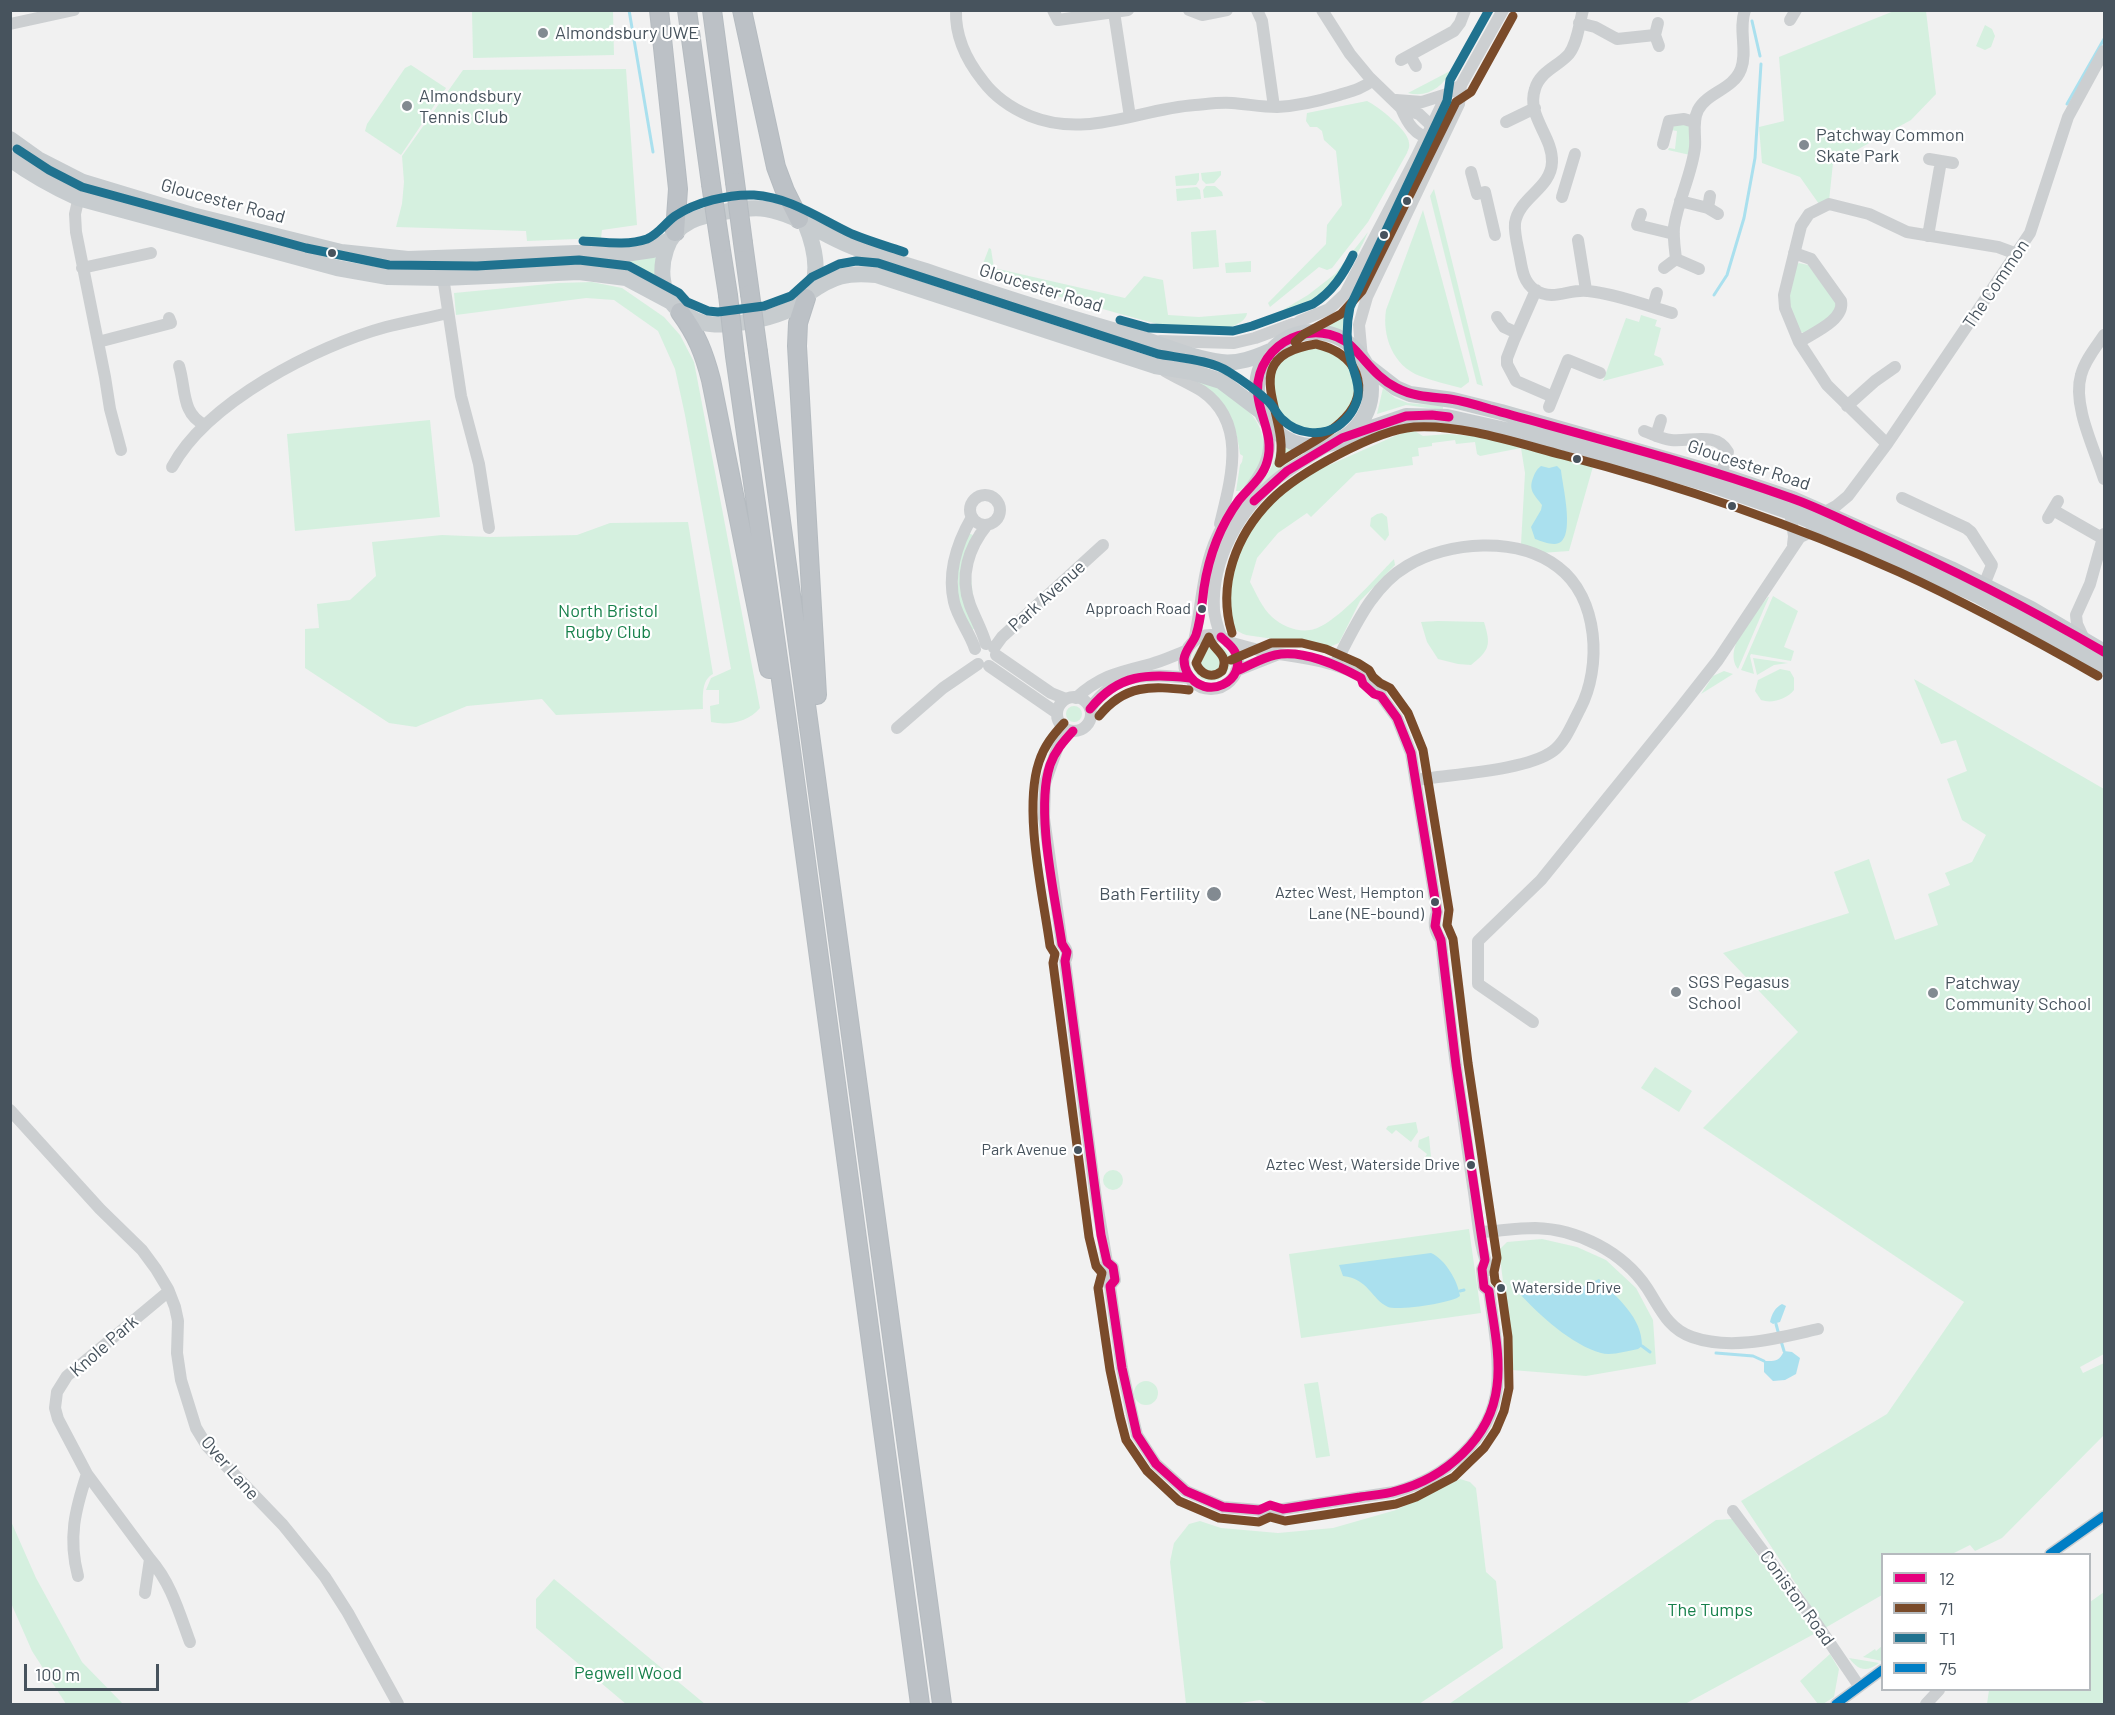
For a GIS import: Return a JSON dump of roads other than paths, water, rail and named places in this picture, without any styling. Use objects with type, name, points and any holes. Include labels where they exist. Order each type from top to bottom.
[{"type":"highway","points":[[659,10],[678,189],[672,236]]},
{"type":"highway","points":[[687,10],[789,736],[920,1704]]},
{"type":"highway","points":[[712,10],[942,1704]]},
{"type":"highway","points":[[742,10],[776,166],[784,191],[802,221]]},
{"type":"highway","points":[[808,296],[798,322],[797,346],[824,822]]},
{"type":"highway","points":[[676,307],[696,334],[705,357],[767,662],[789,736]]},
{"type":"main road","name":"Gloucester Road","points":[[10,138],[59,172],[80,190],[341,252],[408,259],[576,253],[625,254],[652,250],[672,236]]},
{"type":"main road","name":"Gloucester Road","points":[[10,159],[42,180],[337,268],[388,277],[443,279],[579,272],[626,278],[676,307]]},
{"type":"main road","points":[[808,296],[816,260],[811,238],[802,221],[778,212],[751,207],[707,214],[692,219],[672,236],[665,252],[662,274],[664,288],[676,307],[705,323],[728,323],[780,315],[843,275],[856,273],[876,275],[1155,366],[1192,372],[1221,381],[1264,415],[1279,433],[1298,442],[1320,445],[1337,440],[1354,429],[1368,407],[1370,396],[1370,380],[1363,361],[1348,343],[1330,334],[1305,333],[1288,338],[1273,348],[1259,373],[1257,387],[1264,415]]},
{"type":"main road","name":"Gloucester Road","points":[[802,221],[849,246],[996,295],[1190,355],[1221,362],[1245,361],[1273,348]]},
{"type":"main road","name":"Gloucester Road","points":[[1363,361],[1396,388],[1410,393],[1453,400],[1501,412],[1721,475],[1825,512],[1841,527],[1979,596],[2104,666]]},
{"type":"main road","name":"Gloucester Road","points":[[1337,440],[1406,416],[1447,417],[1573,445],[1712,485],[1913,551],[1984,585],[2104,652]]},
{"type":"street","points":[[10,24],[74,10]]},
{"type":"street","points":[[956,10],[961,43],[973,69],[993,94],[1020,112],[1043,121],[1068,126],[1089,125],[1192,105],[1231,103],[1274,107],[1312,103],[1359,90],[1369,77]]},
{"type":"street","points":[[1053,10],[1058,20],[1128,10]]},
{"type":"street","points":[[1189,10],[1202,15],[1227,10]]},
{"type":"street","points":[[1257,10],[1263,21],[1274,107]]},
{"type":"street","points":[[1322,10],[1350,54],[1369,77],[1397,103],[1419,114],[1432,124],[1443,138]]},
{"type":"street","points":[[1409,60],[1454,31],[1465,10]]},
{"type":"street","points":[[1363,361],[1359,328],[1362,311],[1459,104],[1461,85],[1503,10]]},
{"type":"street","points":[[1582,10],[1568,56],[1553,66],[1539,80],[1534,92],[1537,119],[1551,147],[1551,169],[1542,186],[1527,199],[1515,224],[1524,277],[1536,291],[1555,296],[1586,290],[1672,313]]},
{"type":"street","points":[[1677,259],[1674,234],[1680,201],[1695,147],[1694,122],[1699,109],[1705,102],[1732,83],[1742,67],[1744,57],[1742,20],[1745,10]]},
{"type":"street","points":[[1114,12],[1130,117]]},
{"type":"street","points":[[1579,23],[1595,27],[1617,39],[1658,35]]},
{"type":"street","name":"The Common","points":[[1825,512],[1848,496],[1887,444],[2030,233],[2068,117],[2104,51]]},
{"type":"street","points":[[1397,103],[1416,103],[1447,94],[1461,85]]},
{"type":"street","points":[[1147,340],[1234,343],[1255,338],[1329,309],[1345,294],[1447,94]]},
{"type":"street","points":[[1397,103],[1407,123],[1426,138],[1443,138]]},
{"type":"street","points":[[1506,122],[1516,111],[1534,108]]},
{"type":"street","points":[[1663,144],[1666,118],[1694,122]]},
{"type":"street","points":[[1562,197],[1575,154]]},
{"type":"street","points":[[1928,236],[1941,161]]},
{"type":"street","points":[[1551,169],[1569,174]]},
{"type":"street","points":[[1471,172],[1477,194],[1485,192],[1491,236],[1515,233]]},
{"type":"street","points":[[80,190],[75,223],[82,268],[110,409],[121,450]]},
{"type":"street","points":[[1680,201],[1712,206]]},
{"type":"street","points":[[1887,444],[1827,384],[1799,342],[1788,318],[1784,301],[1801,226],[1809,214],[1829,204],[1869,214],[1906,232],[1998,247],[2017,254]]},
{"type":"street","points":[[1641,214],[1637,225],[1674,234]]},
{"type":"street","points":[[1578,240],[1586,290]]},
{"type":"street","points":[[1794,254],[1811,259],[1841,301],[1842,306],[1838,316],[1799,342]]},
{"type":"street","points":[[440,257],[461,396],[485,463],[489,528]]},
{"type":"street","points":[[82,268],[145,258]]},
{"type":"street","points":[[1664,268],[1677,259]]},
{"type":"street","points":[[1677,259],[1699,269]]},
{"type":"street","points":[[1536,291],[1507,358],[1512,377],[1551,402],[1568,360],[1600,373]]},
{"type":"street","points":[[1653,307],[1657,293]]},
{"type":"street","points":[[172,466],[179,453],[205,425],[257,385],[333,346],[384,328],[448,313]]},
{"type":"street","points":[[1497,317],[1504,327],[1516,333]]},
{"type":"street","points":[[98,342],[171,323],[169,318]]},
{"type":"street","points":[[1273,348],[1290,328],[1300,321]]},
{"type":"street","points":[[2104,335],[2087,359],[2078,391],[2081,412],[2104,479]]},
{"type":"street","points":[[179,366],[191,416],[205,425]]},
{"type":"street","points":[[1155,366],[1201,391],[1219,407],[1229,426],[1234,458],[1230,482],[1208,564],[1194,641]]},
{"type":"street","points":[[1847,406],[1895,367]]},
{"type":"street","points":[[1216,537],[1266,465],[1270,443],[1264,415]]},
{"type":"street","points":[[1656,436],[1661,420]]},
{"type":"street","points":[[1644,431],[1674,440],[1704,439],[1723,443],[1728,452],[1721,475]]},
{"type":"street","points":[[1068,729],[1057,749],[1045,783],[1044,818],[1062,944],[1059,948],[1060,958],[1065,961],[1096,1198],[1107,1262],[1113,1267],[1115,1280],[1110,1286],[1124,1377],[1137,1435],[1156,1464],[1186,1491],[1222,1507],[1259,1510],[1265,1515],[1277,1514],[1283,1509],[1412,1488],[1445,1470],[1461,1457],[1490,1413],[1497,1388],[1496,1347],[1489,1291],[1484,1287],[1482,1269],[1485,1264],[1456,1065],[1441,940],[1436,933],[1437,912],[1411,753],[1402,728],[1381,696],[1380,690],[1367,679],[1335,664],[1291,654],[1279,654],[1225,639],[1212,635],[1203,636],[1194,641],[1186,651],[1184,660],[1185,670],[1190,678],[1207,689],[1218,688],[1226,684],[1236,671],[1238,660],[1235,650],[1225,639],[1214,612],[1214,588],[1223,555],[1233,532],[1262,492],[1287,471],[1337,440]]},
{"type":"street","points":[[981,495],[991,496],[999,503],[1000,513],[995,521],[987,525],[977,522],[972,517],[970,510],[973,501],[981,495]]},
{"type":"street","points":[[1533,1022],[1476,985],[1478,941],[1541,880],[1718,660],[1793,545],[1805,534],[1841,527],[1847,511],[1848,496]]},
{"type":"street","points":[[1908,505],[1971,532],[1992,565],[1984,585]]},
{"type":"street","points":[[2053,510],[2103,536],[2090,584],[2076,615],[2077,624],[2084,639]]},
{"type":"street","points":[[1790,512],[1794,536],[1793,545]]},
{"type":"street","points":[[972,517],[955,552],[952,578],[954,602],[986,654],[1057,713],[1068,729]]},
{"type":"street","name":"Park Avenue","points":[[986,654],[982,628],[970,606],[966,578],[971,548],[987,525]]},
{"type":"street","points":[[1335,664],[1356,625],[1381,588],[1406,566],[1437,552],[1487,544],[1516,549],[1556,565],[1580,593],[1593,638],[1592,674],[1585,699],[1562,742],[1551,752],[1510,767],[1416,780]]},
{"type":"street","name":"Park Avenue","points":[[897,728],[986,654],[1016,623],[1103,545]]},
{"type":"street","points":[[1057,713],[1061,703],[1071,699],[1096,681],[1124,670],[1154,664],[1186,651]]},
{"type":"street","points":[[986,654],[1051,693],[1086,703],[1090,709]]},
{"type":"street","points":[[1236,671],[1279,654]]},
{"type":"street","points":[[1068,729],[1086,726],[1090,709],[1100,694],[1110,686],[1122,681],[1156,675],[1190,678]]},
{"type":"street","name":"Over Lane","points":[[10,1110],[100,1209],[142,1250],[169,1291],[178,1321],[177,1353],[181,1380],[196,1428],[207,1446],[283,1525],[325,1577],[348,1613],[398,1704]]},
{"type":"street","points":[[1480,1232],[1536,1228],[1588,1239],[1613,1254],[1638,1276],[1665,1318],[1674,1328],[1691,1337],[1714,1343],[1736,1343],[1818,1329]]},
{"type":"street","name":"Knole Park","points":[[169,1291],[67,1376],[57,1392],[55,1408],[58,1419],[87,1474],[160,1570],[172,1593],[190,1642]]},
{"type":"street","points":[[78,1575],[73,1556],[72,1539],[78,1502],[87,1474]]},
{"type":"street","name":"Coniston Road","points":[[1733,1511],[1817,1624],[1859,1686]]},
{"type":"street","points":[[2051,1553],[2104,1516]]},
{"type":"street","points":[[145,1593],[150,1558]]},
{"type":"street","points":[[1836,1704],[1881,1671]]},
{"type":"street","points":[[1926,1704],[1937,1691]]},
{"type":"water","points":[[1541,466],[1549,468],[1557,466],[1561,470],[1566,500],[1565,535],[1561,542],[1554,544],[1535,539],[1531,527],[1542,505],[1531,486],[1535,473]]},
{"type":"water","points":[[1431,1253],[1441,1260],[1457,1284],[1460,1296],[1455,1299],[1425,1306],[1388,1307],[1359,1281],[1343,1276],[1339,1265]]},
{"type":"water","points":[[1599,1279],[1633,1317],[1641,1336],[1642,1346],[1638,1349],[1609,1354],[1590,1349],[1557,1328],[1519,1293],[1530,1286],[1544,1284],[1558,1294],[1563,1293],[1565,1289],[1582,1287]]},
{"type":"water","points":[[1782,1304],[1786,1306],[1780,1322],[1773,1324],[1770,1322],[1773,1313]]},
{"type":"water","points":[[1784,1351],[1792,1352],[1800,1358],[1796,1374],[1785,1380],[1773,1381],[1764,1372],[1764,1361],[1776,1360]]},
{"type":"waterway","points":[[629,10],[653,152]]},
{"type":"waterway","points":[[1752,21],[1760,56]]},
{"type":"waterway","points":[[2067,104],[2104,39]]},
{"type":"waterway","points":[[1714,295],[1727,275],[1744,218],[1755,158],[1761,64]]},
{"type":"waterway","points":[[1460,1291],[1464,1290]]},
{"type":"waterway","points":[[1776,1324],[1779,1335]]},
{"type":"waterway","points":[[1781,1341],[1784,1351]]},
{"type":"waterway","points":[[1642,1346],[1650,1352]]},
{"type":"waterway","points":[[1716,1353],[1753,1356],[1764,1361]]},
{"type":"place","name":"Almondsbury UWE","points":[[543,33]]},
{"type":"place","name":"Almondsbury Tennis Club","points":[[407,106]]},
{"type":"place","name":"Patchway Common Skate Park","points":[[1804,145]]},
{"type":"place","name":"Approach Road","points":[[1202,609]]},
{"type":"place","name":"Bath Fertility","points":[[1214,894]]},
{"type":"place","name":"Aztec West, Hempton Lane (NE-bound)","points":[[1435,902]]},
{"type":"place","name":"SGS Pegasus School","points":[[1676,992]]},
{"type":"place","name":"Patchway Community School","points":[[1933,993]]},
{"type":"place","name":"Park Avenue","points":[[1078,1150]]},
{"type":"place","name":"Aztec West, Waterside Drive","points":[[1471,1165]]},
{"type":"place","name":"Waterside Drive","points":[[1501,1288]]},
{"type":"park label","name":"North Bristol Rugby Club","points":[[608,621]]},
{"type":"park label","name":"The Tumps","points":[[1710,1610]]},
{"type":"park label","name":"Pegwell Wood","points":[[628,1673]]}]
